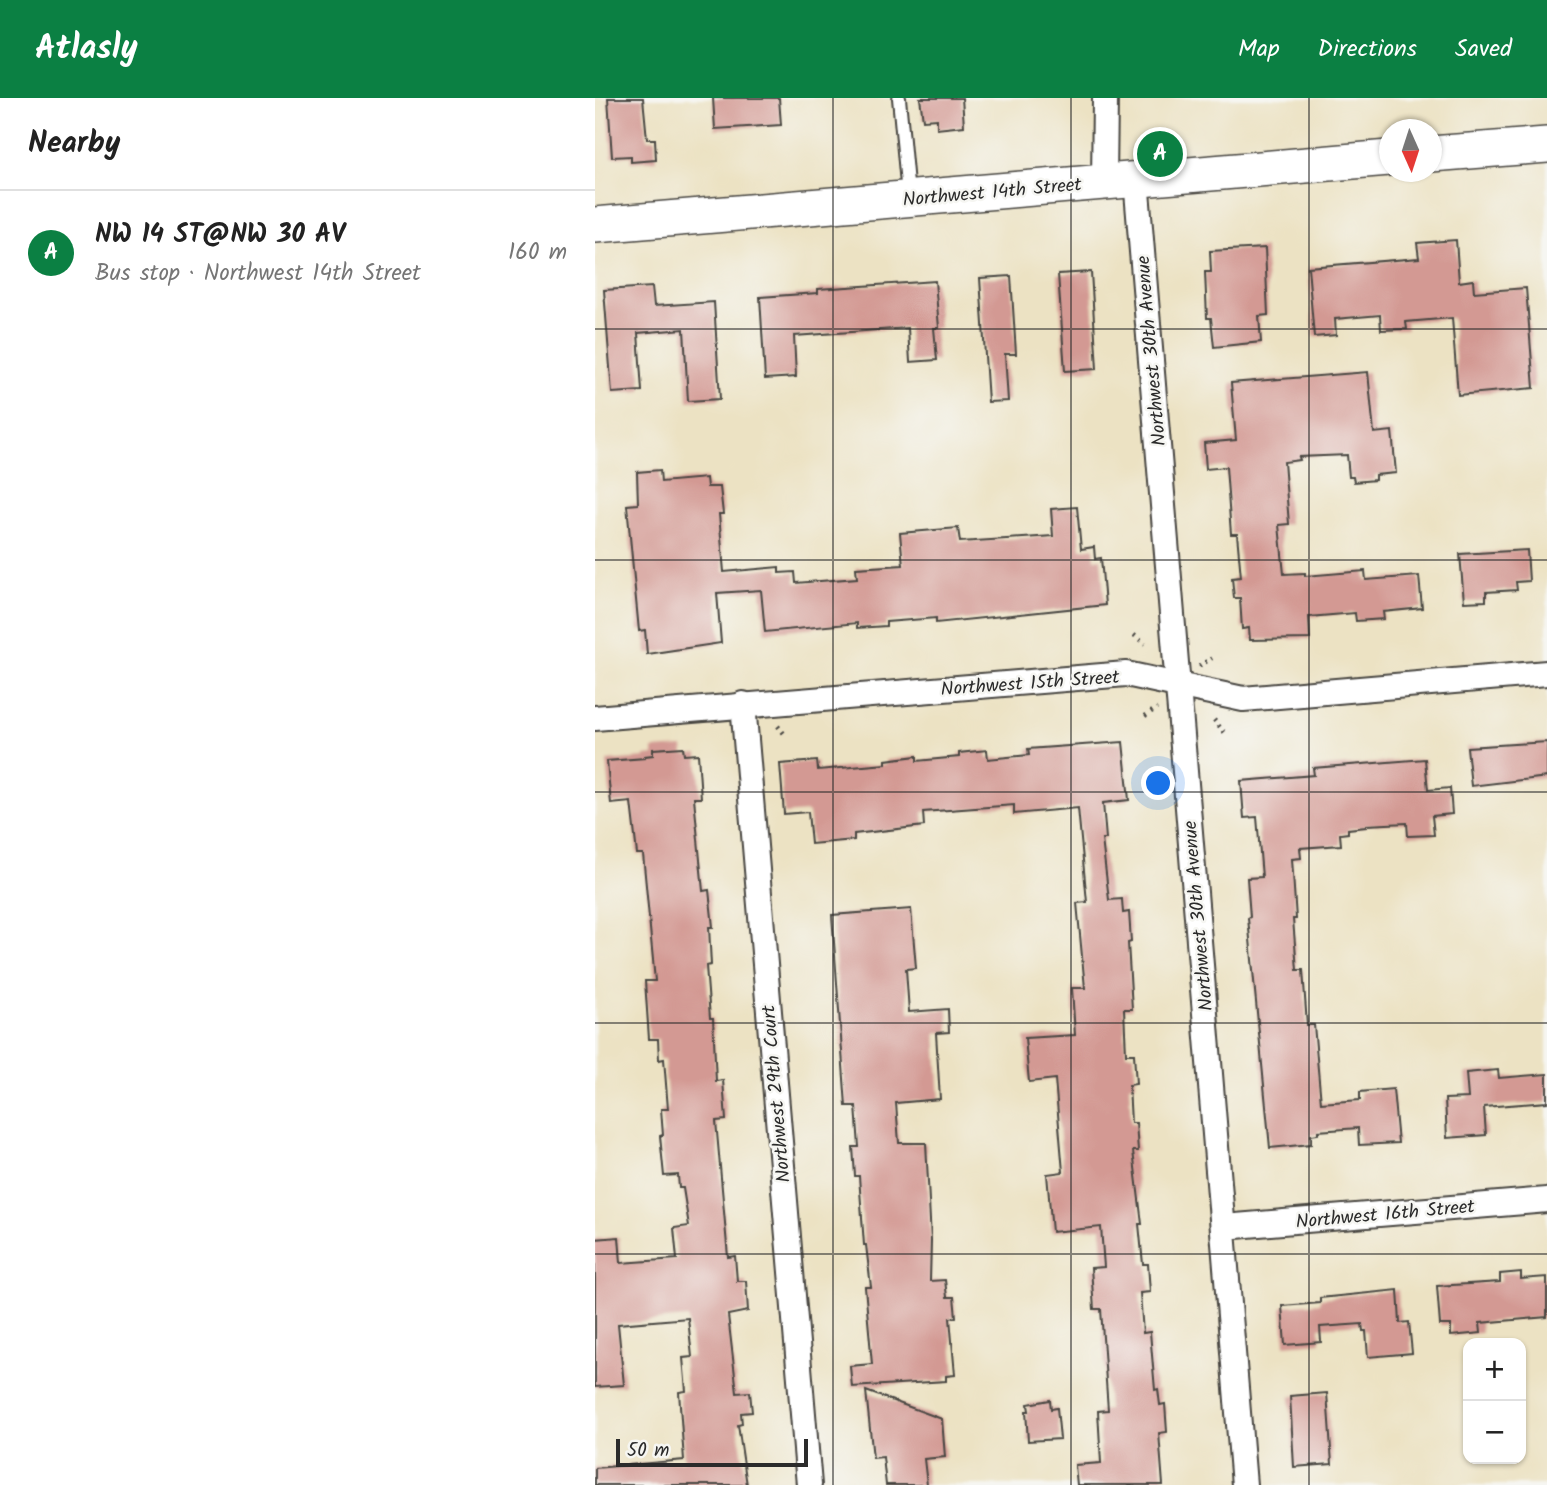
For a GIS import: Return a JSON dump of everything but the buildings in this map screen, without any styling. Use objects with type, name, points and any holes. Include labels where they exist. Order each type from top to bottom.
[{"type":"street","name":"Northwest 30th Avenue","points":[[1105,98],[1120,180],[1178,685],[1244,1485]]},
{"type":"street","points":[[1442,153],[1547,145]]},
{"type":"street","name":"Northwest 14th Street","points":[[595,225],[1379,159]]},
{"type":"street","name":"Northwest 15th Street","points":[[595,718],[1126,674],[1243,699],[1547,673]]},
{"type":"street","name":"Northwest 29th Court","points":[[743,704],[809,1485]]},
{"type":"street","name":"Northwest 16th Street","points":[[1224,1227],[1547,1200]]},
{"type":"lane","points":[[899,98],[908,198]]},
{"type":"path","points":[[1135,635],[1145,644]]},
{"type":"path","points":[[1199,666],[1212,657]]},
{"type":"path","points":[[1145,716],[1157,707]]},
{"type":"path","points":[[1214,720],[1225,733]]},
{"type":"path","points":[[777,725],[786,736]]},
{"type":"place","name":"NW 14 ST@NW 30 AV","points":[[1160,154]]}]
